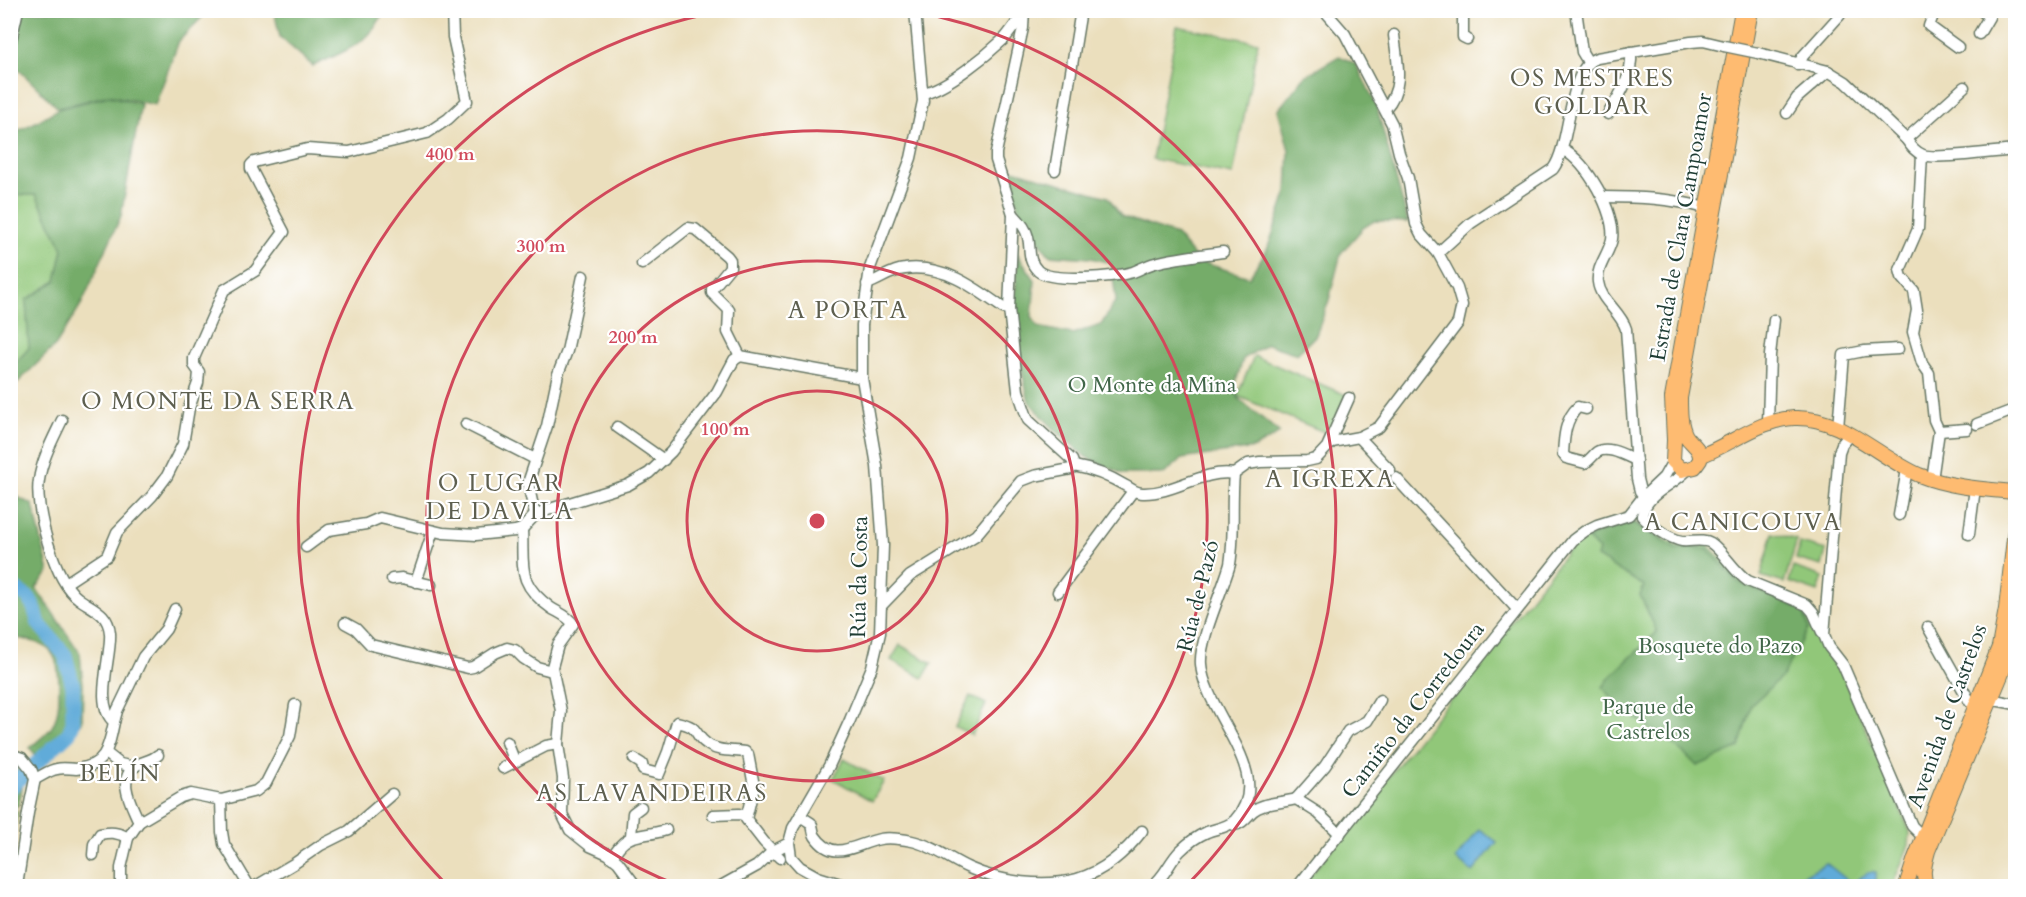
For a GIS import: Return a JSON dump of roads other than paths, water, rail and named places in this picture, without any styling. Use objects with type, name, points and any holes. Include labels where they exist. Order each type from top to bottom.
[{"type":"main road","name":"Estrada de Clara Campoamor","points":[[1673,456],[1672,398],[1742,10]]},
{"type":"main road","name":"Estrada de Clara Campoamor","points":[[1696,450],[1683,428],[1680,398],[1751,10]]},
{"type":"main road","points":[[1696,450],[1768,423],[1794,418],[1809,419],[1844,431],[1908,470],[1932,480],[2015,494]]},
{"type":"main road","points":[[1688,443],[1696,450],[1695,467],[1687,470],[1678,468],[1673,456],[1679,445],[1688,443]]},
{"type":"main road","name":"Avenida de Castrelos","points":[[1926,886],[1924,880],[1928,851],[1983,701],[2003,628],[2016,521]]},
{"type":"main road","name":"Avenida de Castrelos","points":[[1908,886],[1923,837],[1983,701],[2007,659],[2016,617]]},
{"type":"main road","points":[[1908,886],[1926,886]]},
{"type":"street","points":[[10,45],[18,10]]},
{"type":"street","points":[[66,583],[107,555],[117,532],[152,496],[167,476],[183,444],[189,408],[198,383],[199,372],[194,365],[194,358],[219,300],[229,285],[250,276],[255,271],[284,232],[251,165],[254,162],[307,149],[349,152],[376,146],[427,134],[448,119],[467,101],[453,37],[452,10]]},
{"type":"street","name":"Rúa da Costa","points":[[780,853],[829,766],[866,681],[877,649],[882,605],[884,545],[877,466],[862,378],[862,325],[867,284],[880,241],[911,158],[919,126],[923,93],[915,10]]},
{"type":"street","points":[[1055,170],[1081,10]]},
{"type":"street","points":[[1324,10],[1345,34],[1392,124],[1408,178],[1416,224],[1421,234],[1438,253],[1457,288],[1462,305],[1458,323],[1379,427],[1359,437],[1332,442],[1328,445]]},
{"type":"street","points":[[1463,10],[1462,32],[1463,37],[1467,39]]},
{"type":"street","points":[[1576,10],[1582,52],[1588,62]]},
{"type":"street","points":[[1798,64],[1840,15],[1840,10]]},
{"type":"street","points":[[1935,10],[1929,27],[1959,47]]},
{"type":"street","points":[[1979,34],[1989,17],[1981,10]]},
{"type":"street","points":[[923,93],[939,88],[996,45],[1008,39],[1023,13]]},
{"type":"street","points":[[1023,13],[1022,34],[996,160],[1013,213],[1028,237],[1028,254],[1032,264],[1042,273],[1052,277],[1108,278],[1134,272],[1153,263],[1223,252]]},
{"type":"street","points":[[1008,39],[1016,41],[1022,34]]},
{"type":"street","points":[[1384,109],[1398,88],[1394,35]]},
{"type":"street","points":[[1008,39],[1017,57]]},
{"type":"street","points":[[1438,253],[1472,223],[1548,173],[1557,164],[1563,150],[1578,80],[1588,62],[1597,58],[1703,41],[1828,71],[1846,82],[1922,155],[1937,157],[2016,150]]},
{"type":"street","points":[[1608,114],[1624,89],[1632,63],[1631,52]]},
{"type":"street","points":[[1787,113],[1797,98],[1828,71]]},
{"type":"street","points":[[1906,139],[1964,87]]},
{"type":"street","points":[[1563,150],[1570,153],[1603,196],[1611,219],[1612,237],[1598,272],[1599,286],[1624,322],[1626,329],[1639,487],[1646,499]]},
{"type":"street","points":[[1922,155],[1918,229],[1900,270],[1902,277],[1914,291],[1917,310],[1913,333],[1922,363],[1929,373],[1934,420],[1939,431],[1932,480]]},
{"type":"street","points":[[1603,196],[1661,198],[1705,208]]},
{"type":"street","points":[[1013,213],[1009,309],[1018,391],[1025,412],[1034,427],[1072,460],[1074,466]]},
{"type":"street","points":[[642,264],[688,228],[695,229],[727,256],[730,260],[730,267],[712,292],[729,310],[728,332],[740,356]]},
{"type":"street","points":[[867,284],[879,281],[892,272],[905,269],[937,271],[962,280],[1003,308],[1009,309]]},
{"type":"street","points":[[535,515],[529,488],[547,426],[558,374],[567,351],[583,276]]},
{"type":"street","points":[[1768,423],[1770,355],[1774,320]]},
{"type":"street","points":[[1824,635],[1839,452],[1844,431],[1844,355],[1898,349]]},
{"type":"street","points":[[306,547],[329,530],[366,524],[380,518],[433,531],[476,535],[500,534],[522,529],[535,515],[550,508],[628,485],[650,473],[664,460],[717,392],[734,360],[740,356],[862,378]]},
{"type":"street","points":[[882,605],[910,576],[976,535],[1021,482],[1034,476],[1071,469],[1074,466],[1086,468],[1133,491],[1143,493],[1222,472],[1234,474],[1248,464],[1316,459],[1322,455],[1328,445],[1349,398]]},
{"type":"street","points":[[1586,409],[1578,407],[1569,419],[1563,444],[1563,454],[1566,458],[1586,463],[1602,450],[1619,453],[1636,460]]},
{"type":"street","points":[[1939,431],[1972,427],[2016,409]]},
{"type":"street","points":[[62,420],[39,480],[38,507],[56,567],[78,598],[90,605],[107,622],[110,634],[104,695],[110,718],[114,722]]},
{"type":"street","points":[[466,424],[536,459]]},
{"type":"street","points":[[617,427],[664,460]]},
{"type":"street","points":[[1359,437],[1517,609]]},
{"type":"street","points":[[1629,515],[1664,477],[1673,456]]},
{"type":"street","points":[[1687,470],[1646,499],[1642,516],[1646,521],[1678,540],[1711,543],[1748,581],[1806,605],[1813,612],[1829,647],[1843,665],[1912,826],[1923,837]]},
{"type":"street","points":[[1899,515],[1908,470]]},
{"type":"street","name":"Rúa de Pazó","points":[[1228,826],[1240,814],[1247,801],[1248,779],[1242,759],[1207,688],[1201,658],[1233,550],[1234,474]]},
{"type":"street","points":[[1969,534],[1975,488]]},
{"type":"street","points":[[1058,592],[1133,491]]},
{"type":"street","name":"Camiño da Corredoura","points":[[1298,886],[1577,536],[1597,525],[1629,515],[1642,516]]},
{"type":"street","points":[[522,529],[522,566],[527,585],[545,603],[569,618],[573,624],[558,645],[552,671],[561,711],[558,744],[563,778],[562,814],[577,837],[618,862],[636,886]]},
{"type":"street","points":[[416,582],[433,531]]},
{"type":"street","points":[[392,579],[402,578],[431,585]]},
{"type":"street","points":[[34,777],[54,769],[88,767],[106,753],[117,711],[143,657],[166,629],[175,609]]},
{"type":"street","points":[[345,623],[356,629],[371,645],[459,667],[473,667],[507,648],[515,650],[537,667],[552,671]]},
{"type":"street","points":[[1928,627],[1970,702],[2016,704]]},
{"type":"street","name":"Camiño da Corredoura","points":[[1340,834],[1318,813],[1296,799],[1325,766],[1348,731],[1363,724],[1380,700]]},
{"type":"street","points":[[121,886],[121,868],[128,838],[139,822],[181,797],[191,794],[221,800],[256,791],[266,783],[290,736],[295,705]]},
{"type":"street","points":[[634,759],[642,764],[643,770],[659,774],[677,722],[695,728],[704,742],[711,746],[745,752],[748,754],[753,786],[746,816],[747,822],[780,853],[812,874],[847,886]]},
{"type":"street","points":[[507,742],[515,762]]},
{"type":"street","points":[[503,768],[546,746],[558,744]]},
{"type":"street","points":[[106,753],[120,764],[134,767],[152,761],[158,755]]},
{"type":"street","points":[[10,754],[20,756],[34,777],[17,886]]},
{"type":"street","points":[[134,767],[126,780],[125,788],[139,822]]},
{"type":"street","points":[[256,886],[321,845],[349,831],[392,794]]},
{"type":"street","points":[[1152,886],[1160,880],[1180,851],[1205,833],[1240,825],[1254,810],[1262,806],[1296,799]]},
{"type":"street","points":[[221,800],[224,844],[249,886]]},
{"type":"street","points":[[632,836],[633,813],[641,807]]},
{"type":"street","points":[[713,815],[746,816]]},
{"type":"street","points":[[800,816],[811,823],[816,837],[828,848],[836,851],[881,839],[905,840],[927,846],[971,869],[994,877],[1040,883],[1077,879],[1105,866],[1132,844],[1142,831]]},
{"type":"street","points":[[612,858],[616,850],[632,836],[650,835],[666,830]]},
{"type":"street","points":[[93,855],[94,844],[100,834],[112,832],[128,838]]},
{"type":"street","points":[[780,853],[795,863]]},
{"type":"street","points":[[725,885],[780,853]]},
{"type":"water","points":[[1479,829],[1497,842],[1473,872],[1456,859]]},
{"type":"water","points":[[1826,863],[1851,883],[1868,872],[1876,872],[1876,886],[1824,886],[1825,881],[1820,877],[1811,879],[1814,886],[1784,886]]},
{"type":"waterway","points":[[10,586],[29,598],[39,624],[65,655],[73,686],[73,723],[69,733],[10,788]]},
{"type":"district","name":"OS MESTRES GOLDAR","points":[[1592,92]]},
{"type":"district","name":"A PORTA","points":[[848,310]]},
{"type":"district","name":"O MONTE DA SERRA","points":[[218,401]]},
{"type":"district","name":"A IGREXA","points":[[1330,479]]},
{"type":"district","name":"O LUGAR DE DAVILA","points":[[500,497]]},
{"type":"district","name":"A CANICOUVA","points":[[1743,522]]},
{"type":"district","name":"BELÍN","points":[[120,773]]},
{"type":"district","name":"AS LAVANDEIRAS","points":[[652,793]]},
{"type":"park label","name":"O Monte da Mina","points":[[1152,385]]},
{"type":"park label","name":"Bosquete do Pazo","points":[[1720,646]]},
{"type":"park label","name":"Parque de Castrelos","points":[[1648,720]]}]
